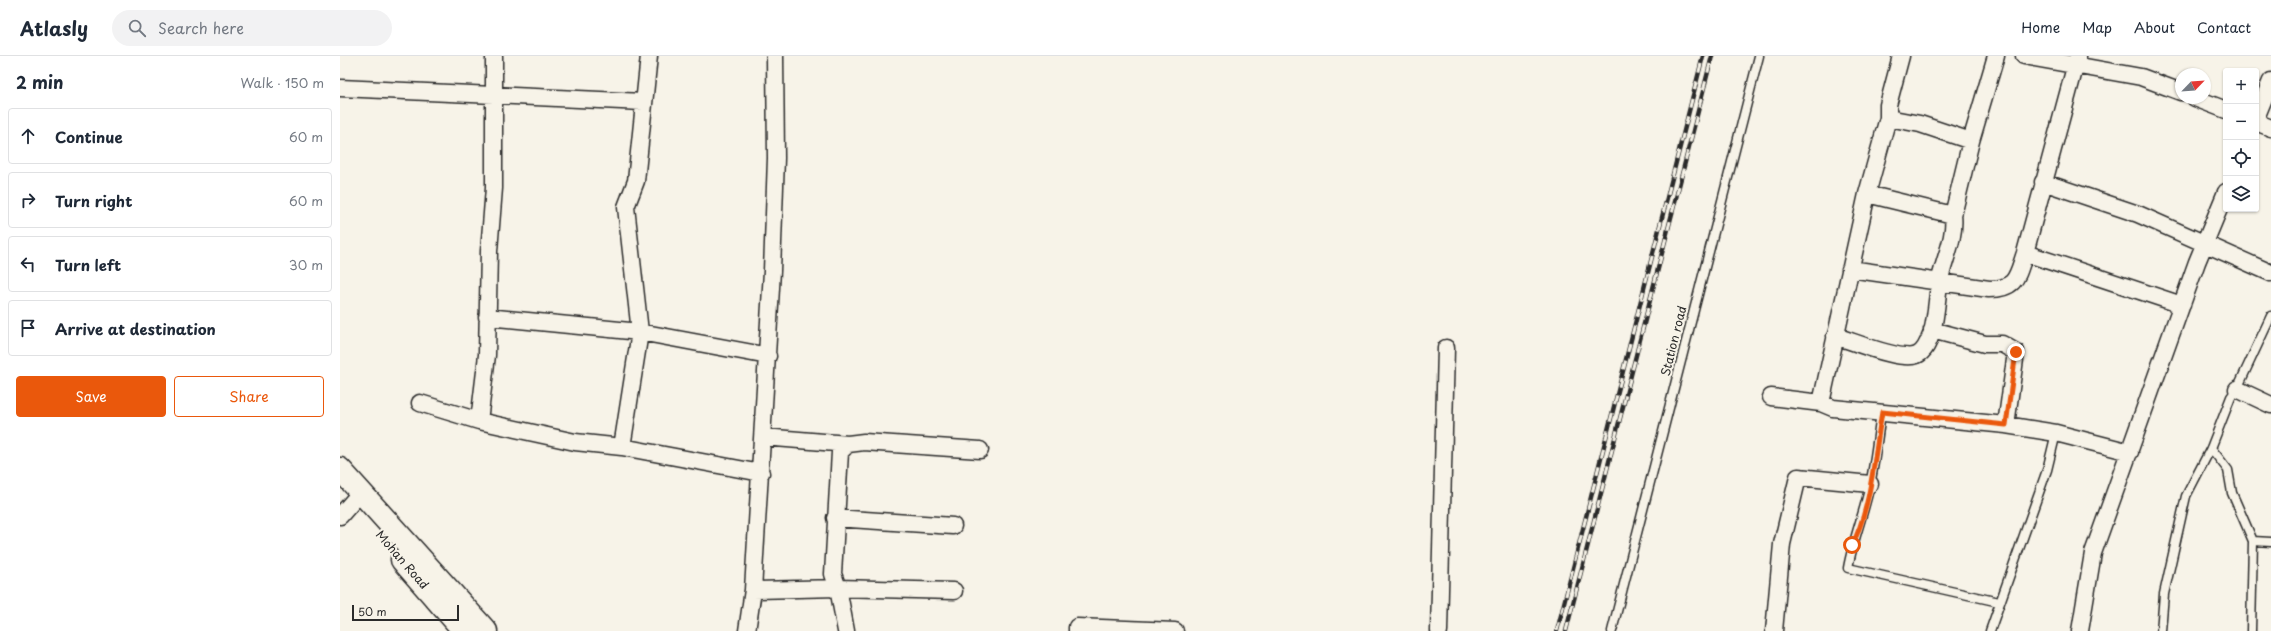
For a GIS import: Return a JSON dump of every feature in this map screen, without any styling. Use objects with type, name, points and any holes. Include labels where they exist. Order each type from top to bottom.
[{"type":"main road","points":[[340,469],[348,500],[486,631]]},
{"type":"main road","name":"Mohan Road","points":[[348,500],[464,631]]},
{"type":"street","points":[[479,421],[487,355],[489,251],[494,188],[494,56]]},
{"type":"street","points":[[622,447],[640,332],[626,207],[636,181],[643,102],[649,56]]},
{"type":"street","points":[[747,631],[752,590],[761,473],[768,356],[776,158],[775,56]]},
{"type":"street","points":[[1821,403],[1867,194],[1888,118],[1888,105],[1901,56]]},
{"type":"street","points":[[1835,336],[1896,355],[1912,356],[1925,349],[1932,330],[1940,282],[1955,226],[1953,215],[1971,141],[1996,56]]},
{"type":"street","points":[[2024,56],[2076,60],[2142,77],[2175,90]]},
{"type":"street","points":[[1850,270],[2003,289],[2010,285],[2016,279],[2025,253],[2076,60]]},
{"type":"street","points":[[2259,111],[2271,81]]},
{"type":"street","points":[[340,88],[643,102]]},
{"type":"street","points":[[2210,104],[2223,109]]},
{"type":"street","points":[[1888,118],[1920,124],[1971,141]]},
{"type":"street","points":[[2259,123],[2271,128]]},
{"type":"street","points":[[2043,182],[2138,214],[2271,273]]},
{"type":"street","points":[[1867,194],[1953,215]]},
{"type":"street","points":[[2080,631],[2093,554],[2182,305],[2223,199]]},
{"type":"street","points":[[2025,253],[2182,305]]},
{"type":"street","points":[[487,317],[640,332],[768,356]]},
{"type":"street","points":[[1932,330],[1985,344],[2002,344],[2016,352],[2006,425]]},
{"type":"street","points":[[1440,631],[1446,348]]},
{"type":"street","points":[[2237,389],[2271,405]]},
{"type":"street","points":[[1771,398],[1821,403],[1833,408],[2006,425],[2056,433],[2130,452]]},
{"type":"street","points":[[420,403],[479,421],[575,442],[622,447],[761,473]]},
{"type":"street","points":[[763,437],[848,444],[864,442],[980,450]]},
{"type":"street","points":[[846,631],[838,588],[833,574],[835,518],[840,452],[848,444]]},
{"type":"street","points":[[1774,631],[1782,544],[1798,477],[1870,484]]},
{"type":"street","points":[[835,518],[953,526]]},
{"type":"street","points":[[752,590],[838,588],[954,591]]},
{"type":"street","points":[[1077,631],[1077,627],[1175,631]]},
{"type":"lane","name":"Station road","points":[[1612,631],[1759,56]]},
{"type":"lane","points":[[2161,631],[2164,594],[2186,496],[2211,448],[2231,397],[2237,389],[2271,316]]},
{"type":"lane","points":[[1882,412],[1870,484],[1858,535],[1852,545],[1848,568],[1999,602]]},
{"type":"lane","points":[[1990,631],[2047,470],[2056,433]]},
{"type":"lane","points":[[2211,448],[2228,470],[2232,493],[2253,541],[2251,631]]},
{"type":"lane","points":[[2253,541],[2271,542]]},
{"type":"railway","points":[[1557,631],[1703,56]]},
{"type":"railway","points":[[1566,631],[1712,56]]},
{"type":"route","points":[[1852,545],[1858,535],[1870,484],[1882,412],[2006,425],[2016,352]]}]
